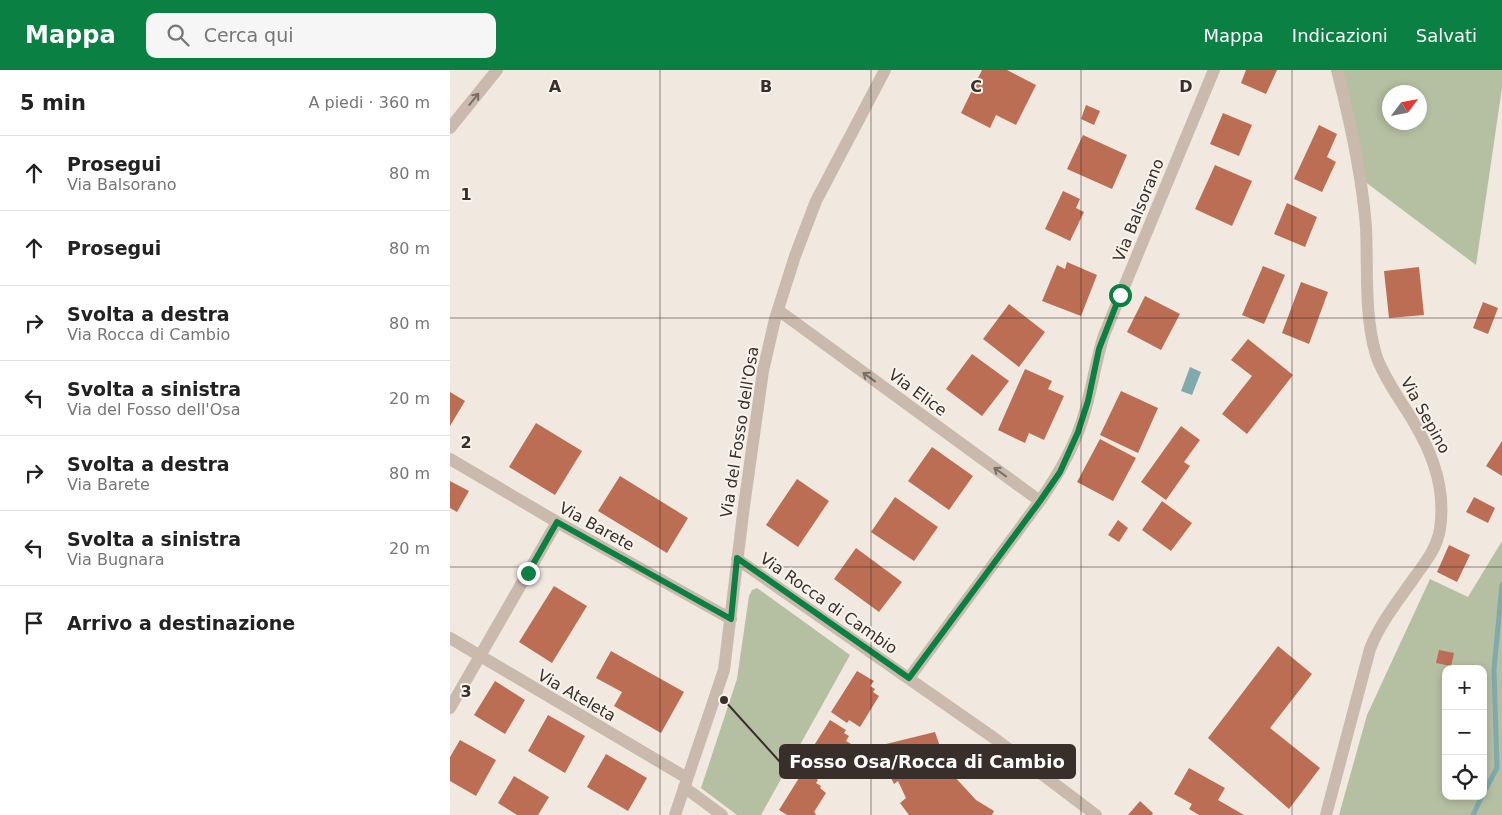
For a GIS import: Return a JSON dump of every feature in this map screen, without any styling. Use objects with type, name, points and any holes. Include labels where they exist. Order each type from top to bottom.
[{"type":"street","points":[[450,128],[497,70]]},
{"type":"street","name":"Via del Fosso dell'Osa","points":[[675,815],[720,686],[725,662],[737,558],[763,371],[778,310],[805,227],[816,201],[885,70]]},
{"type":"street","name":"Via Balsorano","points":[[909,678],[1060,472],[1078,432],[1088,401],[1095,364],[1104,335],[1214,70]]},
{"type":"street","name":"Via Sepino","points":[[1326,815],[1370,649],[1381,626],[1434,549],[1440,530],[1442,505],[1440,484],[1431,454],[1416,424],[1386,378],[1374,344],[1368,307],[1362,192],[1354,143],[1337,70]]},
{"type":"street","name":"Via Elice","points":[[778,310],[1040,501]]},
{"type":"street","name":"Via Barete","points":[[450,459],[557,522],[731,619]]},
{"type":"street","points":[[450,708],[557,522]]},
{"type":"street","name":"Via Rocca di Cambio","points":[[737,558],[994,738],[1096,815]]},
{"type":"street","name":"Via Ateleta","points":[[450,638],[686,783],[722,815]]},
{"type":"green space","points":[[1334,70],[1502,70],[1502,88],[1476,265],[1360,178]]},
{"type":"green space","points":[[1502,541],[1502,815],[1339,815],[1367,715],[1430,579],[1468,597]]},
{"type":"green space","points":[[757,588],[850,655],[761,815],[737,815],[701,788],[737,679],[749,596],[752,590]]},
{"type":"water","points":[[1190,367],[1201,372],[1192,395],[1181,391]]},
{"type":"building","points":[[982,70],[1007,70],[1036,85],[1016,125],[996,115],[990,128],[961,113]]},
{"type":"building","points":[[1246,70],[1277,70],[1266,94],[1241,83]]},
{"type":"building","points":[[1086,105],[1100,111],[1094,125],[1081,119]]},
{"type":"building","points":[[1223,113],[1252,125],[1239,156],[1210,144]]},
{"type":"building","points":[[1319,125],[1337,134],[1327,157],[1336,162],[1322,192],[1294,179]]},
{"type":"building","points":[[1083,135],[1127,155],[1112,189],[1067,169]]},
{"type":"building","points":[[1215,165],[1252,181],[1232,226],[1195,209]]},
{"type":"building","points":[[1063,191],[1080,199],[1076,208],[1084,212],[1070,241],[1045,229]]},
{"type":"building","points":[[1287,203],[1317,217],[1305,247],[1274,234]]},
{"type":"building","points":[[1067,262],[1097,275],[1081,316],[1042,301],[1057,265],[1065,269]]},
{"type":"building","points":[[1263,266],[1285,275],[1264,324],[1242,315]]},
{"type":"building","points":[[1419,267],[1424,315],[1389,318],[1384,271]]},
{"type":"building","points":[[1301,282],[1328,292],[1309,344],[1282,333]]},
{"type":"building","points":[[1145,296],[1180,314],[1161,350],[1127,332]]},
{"type":"building","points":[[1483,302],[1498,308],[1488,334],[1473,328]]},
{"type":"building","points":[[1009,304],[1045,332],[1019,367],[983,339]]},
{"type":"building","points":[[1248,339],[1293,375],[1247,434],[1222,414],[1252,376],[1231,360]]},
{"type":"building","points":[[972,354],[1009,381],[982,416],[946,389]]},
{"type":"building","points":[[1025,369],[1052,381],[1048,389],[1064,396],[1044,440],[1029,433],[1025,443],[998,430]]},
{"type":"building","points":[[1121,391],[1158,408],[1138,453],[1100,435]]},
{"type":"building","points":[[450,392],[465,401],[450,426]]},
{"type":"building","points":[[536,423],[582,451],[555,495],[509,467]]},
{"type":"building","points":[[1181,426],[1200,440],[1184,462],[1190,466],[1166,500],[1141,482]]},
{"type":"building","points":[[1100,439],[1136,458],[1113,501],[1077,482]]},
{"type":"building","points":[[1502,441],[1502,476],[1486,466]]},
{"type":"building","points":[[932,447],[973,476],[949,510],[908,481]]},
{"type":"building","points":[[620,476],[688,518],[667,553],[598,511]]},
{"type":"building","points":[[797,479],[829,501],[798,547],[766,525]]},
{"type":"building","points":[[450,481],[469,491],[457,512],[450,508]]},
{"type":"building","points":[[895,497],[938,527],[914,561],[871,532]]},
{"type":"building","points":[[1474,497],[1495,508],[1488,523],[1466,512]]},
{"type":"building","points":[[1162,501],[1192,523],[1171,551],[1142,530]]},
{"type":"building","points":[[1118,520],[1128,528],[1119,542],[1108,535]]},
{"type":"building","points":[[1449,545],[1470,555],[1457,582],[1437,572]]},
{"type":"building","points":[[856,548],[902,582],[879,612],[834,579]]},
{"type":"building","points":[[554,586],[587,606],[552,663],[519,642]]},
{"type":"building","points":[[1278,646],[1312,674],[1270,728],[1320,768],[1289,809],[1208,738]]},
{"type":"building","points":[[1439,650],[1454,653],[1451,665],[1436,663]]},
{"type":"building","points":[[611,651],[684,692],[661,733],[614,706],[622,692],[596,678]]},
{"type":"building","points":[[857,671],[874,681],[870,686],[875,689],[873,692],[879,696],[860,727],[849,720],[847,723],[831,712]]},
{"type":"building","points":[[495,681],[525,700],[505,734],[474,715]]},
{"type":"building","points":[[548,715],[585,736],[565,773],[528,751]]},
{"type":"building","points":[[830,720],[846,730],[844,733],[849,736],[846,741],[853,745],[835,774],[831,771],[829,775],[822,771],[820,774],[803,763]]},
{"type":"building","points":[[935,732],[945,761],[953,775],[976,800],[994,811],[992,815],[909,815],[900,803],[906,798],[898,781],[894,784],[882,756],[889,753],[886,744]]},
{"type":"building","points":[[460,740],[496,760],[476,796],[450,781],[450,757]]},
{"type":"building","points":[[606,754],[647,778],[628,811],[587,787]]},
{"type":"building","points":[[1189,768],[1225,788],[1218,800],[1244,815],[1199,815],[1189,809],[1192,804],[1174,794]]},
{"type":"building","points":[[804,770],[818,780],[816,783],[826,793],[814,812],[815,815],[787,815],[779,810]]},
{"type":"building","points":[[514,776],[549,797],[538,815],[517,815],[498,803]]},
{"type":"building","points":[[1140,801],[1153,813],[1152,815],[1128,815]]},
{"type":"waterway","points":[[1487,787],[1497,768],[1494,669],[1502,585]]},
{"type":"waterway","points":[[1473,815],[1480,800]]},
{"type":"place","name":"Fosso Osa/Rocca di Cambio","points":[[724,700]]},
{"type":"route","points":[[528,573],[557,522],[731,619],[737,558],[909,678],[1060,472],[1080,426],[1088,401],[1099,349],[1120,295]]}]
